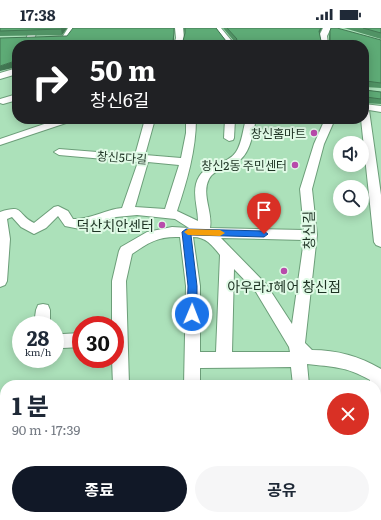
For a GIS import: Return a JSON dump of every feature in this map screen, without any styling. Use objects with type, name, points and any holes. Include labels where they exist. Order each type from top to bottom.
[{"type":"street","points":[[28,40],[34,28]]},
{"type":"street","points":[[46,40],[65,38],[72,28]]},
{"type":"street","points":[[179,28],[179,40]]},
{"type":"street","points":[[217,28],[227,40]]},
{"type":"street","points":[[323,40],[323,36],[327,28]]},
{"type":"street","points":[[0,76],[12,72]]},
{"type":"street","points":[[4,101],[12,99]]},
{"type":"street","points":[[369,108],[381,109]]},
{"type":"street","points":[[0,142],[54,124]]},
{"type":"street","points":[[127,212],[142,159],[149,124]]},
{"type":"street","points":[[170,213],[180,184],[192,133],[191,124]]},
{"type":"street","points":[[229,138],[230,124]]},
{"type":"street","points":[[203,232],[206,224],[201,186],[205,176],[216,167],[233,160],[240,154],[249,124]]},
{"type":"street","name":"창신길","points":[[300,380],[298,352],[311,235],[306,189],[319,144],[328,124]]},
{"type":"street","points":[[367,124],[376,178],[381,242]]},
{"type":"street","name":"창신5다길","points":[[59,152],[185,162]]},
{"type":"street","name":"창신길","points":[[0,217],[14,212],[25,224],[34,229],[43,226],[50,215],[58,210],[64,214],[69,224],[80,224],[115,213],[137,210],[178,215],[216,240],[227,254],[261,288],[298,352],[308,357],[332,357],[360,364],[378,376],[378,380]]},
{"type":"street","points":[[0,217],[3,239],[0,281]]},
{"type":"street","points":[[118,316],[119,281],[126,251],[147,237],[172,232],[311,235]]},
{"type":"street","points":[[186,232],[193,286],[192,380]]},
{"type":"street","points":[[224,359],[227,254]]},
{"type":"street","points":[[192,360],[224,359],[298,352]]},
{"type":"street","points":[[120,368],[121,380]]},
{"type":"building","points":[[0,28],[62,28],[0,31]]},
{"type":"building","points":[[73,28],[174,28],[173,40],[12,40],[12,62],[0,66],[0,38],[67,36]]},
{"type":"building","points":[[185,28],[216,28],[225,40],[183,40]]},
{"type":"building","points":[[227,28],[321,28],[319,31],[321,40],[236,40]]},
{"type":"building","points":[[331,28],[337,28],[381,40],[381,83],[369,81],[369,40],[330,40]]},
{"type":"building","points":[[363,28],[381,28],[381,33]]},
{"type":"building","points":[[369,90],[381,92],[381,99],[369,97]]},
{"type":"slow traffic","points":[[188,232],[220,233]]},
{"type":"place","name":"창신홈마트","points":[[314,133]]},
{"type":"place","name":"창신2동 주민센터","points":[[295,165]]},
{"type":"place","name":"덕산치안센터","points":[[162,225]]},
{"type":"place","name":"아우라J헤어 창신점","points":[[284,271]]},
{"type":"route","points":[[192,314],[193,286],[186,232],[264,234]]}]
